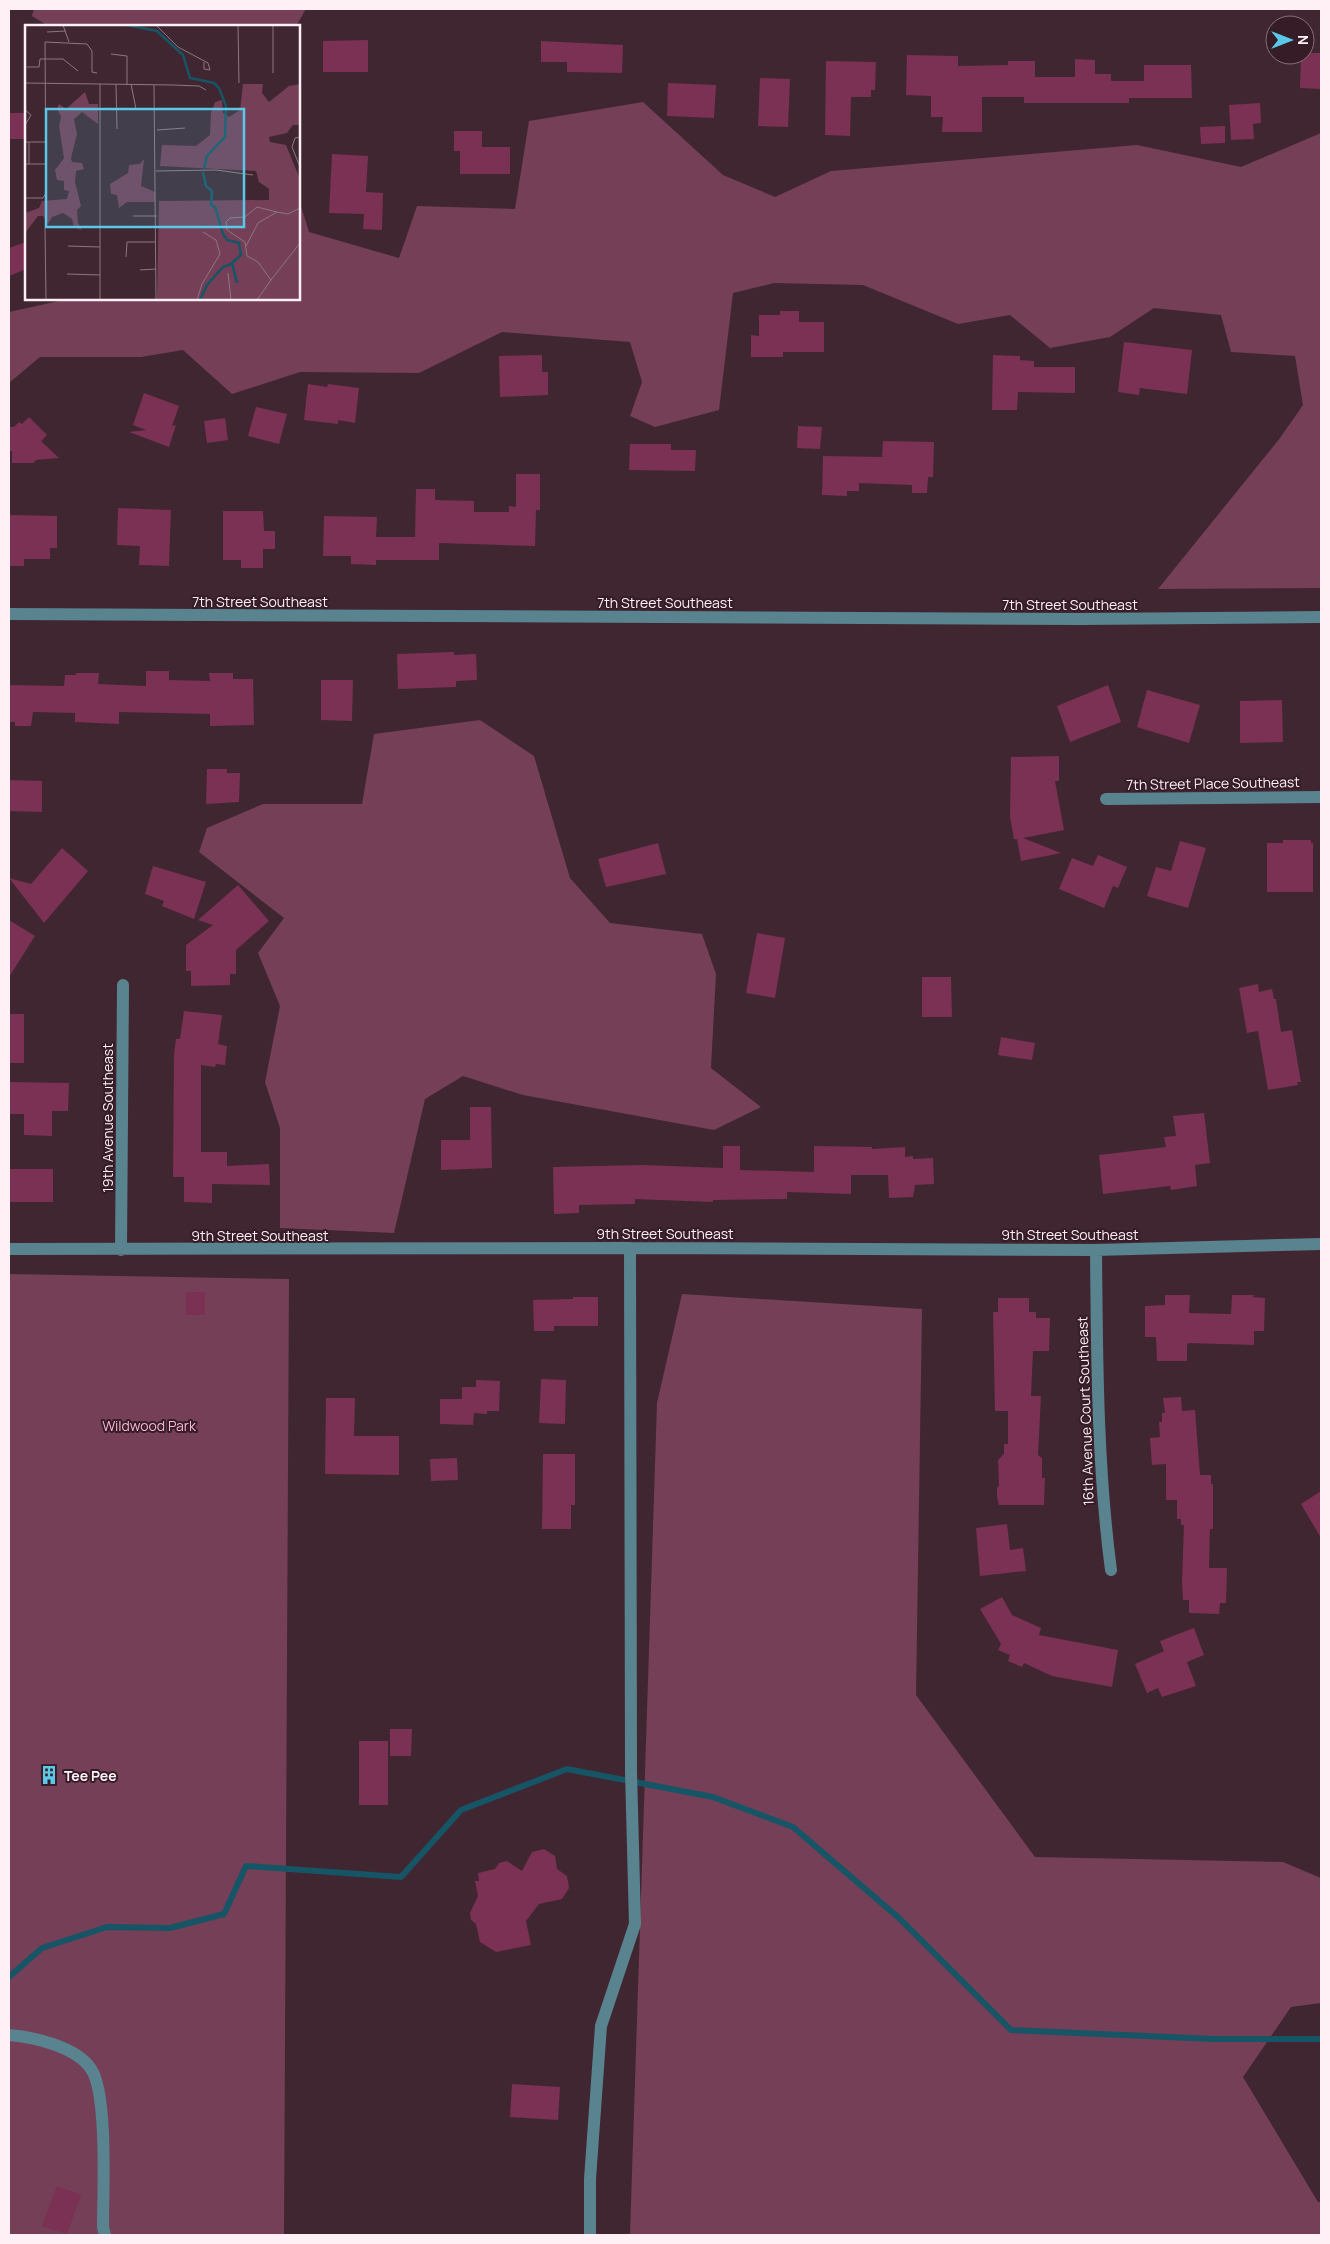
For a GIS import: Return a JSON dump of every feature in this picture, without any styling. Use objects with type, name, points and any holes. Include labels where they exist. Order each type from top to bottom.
[{"type":"street","name":"7th Street Southeast","points":[[9,614],[1051,619],[1321,617]]},
{"type":"street","name":"7th Street Place Southeast","points":[[1106,799],[1321,797]]},
{"type":"street","name":"19th Avenue Southeast","points":[[122,1250],[123,985]]},
{"type":"street","name":"9th Street Southeast","points":[[9,1249],[630,1248],[1096,1250],[1321,1244]]},
{"type":"street","points":[[590,2235],[590,2179],[601,2026],[635,1924],[631,1771],[630,1248]]},
{"type":"street","name":"16th Avenue Court Southeast","points":[[1096,1250],[1098,1402],[1105,1525],[1111,1570]]},
{"type":"street","points":[[9,2035],[48,2042],[64,2049],[91,2067],[98,2082],[101,2112],[103,2227],[105,2235]]},
{"type":"green space","points":[[34,9],[306,9],[297,25],[46,25],[32,16]]},
{"type":"green space","points":[[643,102],[723,175],[775,197],[831,171],[1137,145],[1241,167],[1321,133],[1321,588],[1158,589],[1280,438],[1303,405],[1295,356],[1231,352],[1221,315],[1154,308],[1110,337],[1050,348],[1010,315],[958,324],[863,285],[774,283],[733,293],[719,410],[655,427],[630,416],[642,382],[630,342],[502,332],[419,373],[300,372],[232,394],[183,350],[141,357],[40,357],[9,383],[9,312],[63,300],[300,300],[300,203],[309,232],[399,258],[417,206],[515,209],[529,121]]},
{"type":"green space","points":[[480,720],[534,756],[570,878],[610,923],[702,934],[716,974],[711,1068],[761,1107],[714,1130],[523,1095],[463,1076],[425,1099],[394,1233],[280,1228],[280,1128],[265,1082],[280,1006],[258,953],[284,918],[199,852],[207,828],[263,804],[362,804],[374,734]]},
{"type":"green space","name":"Wildwood Park","points":[[9,1274],[289,1279],[284,2235],[9,2235]]},
{"type":"green space","points":[[682,1294],[922,1309],[916,1695],[1035,1857],[1283,1862],[1321,1878],[1321,2003],[1291,2007],[1243,2077],[1318,2202],[1321,2202],[1321,2235],[630,2235],[657,1403]]},
{"type":"building","points":[[368,40],[368,72],[323,72],[323,41]]},
{"type":"building","points":[[541,41],[623,45],[622,73],[567,72],[567,62],[541,62]]},
{"type":"building","points":[[1315,53],[1321,53],[1321,89],[1300,88],[1301,65],[1315,65]]},
{"type":"building","points":[[907,55],[958,56],[958,66],[1008,65],[1008,61],[1035,61],[1035,77],[1075,77],[1075,59],[1095,60],[1095,74],[1111,74],[1111,81],[1144,81],[1144,65],[1191,65],[1192,98],[1129,98],[1129,103],[1024,103],[1024,97],[982,97],[982,132],[942,132],[943,117],[931,117],[931,96],[906,95]]},
{"type":"building","points":[[826,61],[876,62],[875,90],[871,90],[871,97],[851,97],[850,136],[825,135]]},
{"type":"building","points":[[760,78],[790,79],[788,127],[758,126]]},
{"type":"building","points":[[668,83],[716,85],[714,118],[667,116]]},
{"type":"building","points":[[1260,103],[1261,123],[1253,124],[1254,139],[1231,140],[1229,105]]},
{"type":"building","points":[[9,113],[25,113],[25,139],[9,139]]},
{"type":"building","points":[[1225,126],[1225,143],[1201,144],[1200,127]]},
{"type":"building","points":[[454,131],[482,131],[482,147],[510,147],[510,174],[460,174],[460,151],[454,151]]},
{"type":"building","points":[[332,154],[368,156],[366,192],[383,193],[382,230],[363,229],[364,214],[329,213]]},
{"type":"building","points":[[25,242],[25,269],[9,276],[9,248]]},
{"type":"building","points":[[780,311],[799,311],[799,322],[824,322],[824,352],[783,352],[783,357],[751,357],[751,335],[759,336],[759,315],[780,315]]},
{"type":"building","points":[[1124,342],[1192,350],[1187,394],[1140,388],[1139,395],[1118,392]]},
{"type":"building","points":[[542,355],[542,372],[548,372],[548,395],[500,397],[499,356]]},
{"type":"building","points":[[993,355],[1020,356],[1020,360],[1034,361],[1034,367],[1075,367],[1075,393],[1018,392],[1017,410],[992,410]]},
{"type":"building","points":[[308,384],[327,387],[328,384],[359,388],[355,423],[338,420],[338,424],[304,420]]},
{"type":"building","points":[[144,393],[179,406],[172,426],[176,425],[169,447],[129,432],[146,430],[133,425]]},
{"type":"building","points":[[256,407],[287,414],[279,444],[248,436]]},
{"type":"building","points":[[29,417],[47,435],[41,441],[59,458],[36,460],[33,463],[12,463],[12,451],[9,451],[9,427],[14,427],[19,422],[22,424]]},
{"type":"building","points":[[225,418],[228,440],[207,443],[204,421]]},
{"type":"building","points":[[798,426],[822,427],[820,449],[797,448]]},
{"type":"building","points":[[883,441],[934,442],[933,477],[928,477],[927,493],[912,493],[912,485],[859,483],[859,491],[847,491],[847,496],[822,495],[823,456],[882,457]]},
{"type":"building","points":[[630,444],[671,444],[671,450],[696,450],[695,471],[629,470]]},
{"type":"building","points":[[516,474],[540,474],[540,510],[536,510],[535,546],[439,543],[439,560],[376,560],[376,565],[351,564],[351,556],[323,556],[324,516],[377,517],[376,537],[415,537],[416,489],[435,489],[435,500],[474,501],[474,512],[509,512],[509,506],[516,507]]},
{"type":"building","points":[[118,508],[171,510],[169,566],[139,565],[140,546],[117,545]]},
{"type":"building","points":[[223,511],[263,511],[264,531],[275,531],[275,549],[263,549],[263,568],[241,568],[241,560],[223,560]]},
{"type":"building","points":[[9,515],[57,516],[57,548],[50,548],[50,559],[24,559],[24,566],[9,566]]},
{"type":"building","points":[[454,652],[454,655],[476,654],[477,680],[456,681],[456,687],[398,689],[397,654]]},
{"type":"building","points":[[146,671],[169,671],[169,680],[210,681],[209,673],[233,673],[233,679],[253,679],[254,725],[210,726],[210,714],[119,712],[119,724],[75,722],[75,713],[33,712],[31,726],[15,726],[15,722],[9,722],[9,685],[64,686],[65,675],[99,673],[98,684],[146,686]]},
{"type":"building","points":[[321,680],[353,680],[352,721],[321,720]]},
{"type":"building","points":[[1108,685],[1121,722],[1070,742],[1057,706]]},
{"type":"building","points":[[1147,690],[1200,705],[1189,743],[1137,727]]},
{"type":"building","points":[[1282,700],[1283,742],[1240,743],[1240,701]]},
{"type":"building","points":[[1059,756],[1059,781],[1055,781],[1064,830],[1023,838],[1061,853],[1021,861],[1010,817],[1011,757]]},
{"type":"building","points":[[207,769],[227,769],[227,773],[240,773],[239,802],[206,804]]},
{"type":"building","points":[[9,780],[42,781],[42,812],[9,811]]},
{"type":"building","points":[[1283,840],[1311,840],[1311,843],[1313,843],[1313,892],[1267,892],[1267,843],[1283,843]]},
{"type":"building","points":[[1180,841],[1206,848],[1188,908],[1147,896],[1156,867],[1171,871]]},
{"type":"building","points":[[658,843],[666,874],[606,887],[598,859]]},
{"type":"building","points":[[62,848],[88,871],[44,923],[9,878],[31,884]]},
{"type":"building","points":[[1098,855],[1127,867],[1118,888],[1113,886],[1104,908],[1059,889],[1072,858],[1093,866]]},
{"type":"building","points":[[153,866],[206,882],[194,919],[162,906],[164,901],[145,894]]},
{"type":"building","points":[[238,885],[269,921],[236,950],[236,974],[230,974],[230,985],[191,986],[191,971],[186,971],[186,945],[213,925],[198,920]]},
{"type":"building","points":[[9,920],[35,936],[9,977]]},
{"type":"building","points":[[757,933],[785,938],[775,998],[746,993]]},
{"type":"building","points":[[922,977],[951,977],[952,1017],[922,1017]]},
{"type":"building","points":[[1258,984],[1259,992],[1272,989],[1274,999],[1276,999],[1281,1032],[1292,1030],[1301,1082],[1297,1082],[1298,1085],[1268,1090],[1258,1031],[1247,1033],[1239,988]]},
{"type":"building","points":[[184,1011],[222,1015],[218,1044],[227,1046],[225,1065],[216,1064],[215,1067],[201,1065],[201,1152],[227,1152],[227,1166],[269,1164],[270,1185],[212,1184],[212,1203],[184,1202],[184,1177],[173,1177],[174,1054],[176,1039],[180,1039]]},
{"type":"building","points":[[9,1014],[24,1014],[24,1063],[9,1063]]},
{"type":"building","points":[[1001,1037],[1035,1043],[1032,1060],[998,1055]]},
{"type":"building","points":[[9,1082],[69,1083],[68,1111],[52,1111],[52,1136],[24,1135],[24,1114],[9,1114]]},
{"type":"building","points":[[470,1107],[491,1107],[492,1168],[441,1170],[441,1140],[470,1140]]},
{"type":"building","points":[[1204,1113],[1210,1163],[1195,1165],[1197,1186],[1171,1190],[1170,1186],[1103,1194],[1099,1155],[1166,1147],[1164,1137],[1176,1136],[1173,1116]]},
{"type":"building","points":[[723,1146],[740,1146],[740,1170],[814,1172],[814,1146],[872,1147],[872,1149],[905,1147],[905,1157],[913,1156],[913,1159],[933,1158],[934,1184],[915,1185],[913,1197],[889,1198],[888,1175],[851,1175],[851,1194],[787,1192],[787,1199],[713,1200],[713,1202],[635,1199],[635,1204],[579,1205],[579,1213],[554,1214],[553,1167],[644,1165],[723,1168]]},
{"type":"building","points":[[9,1169],[53,1169],[53,1202],[9,1202]]},
{"type":"building","points":[[186,1292],[205,1292],[205,1315],[186,1315]]},
{"type":"building","points":[[1165,1295],[1190,1295],[1189,1313],[1231,1314],[1232,1295],[1254,1295],[1253,1297],[1265,1298],[1264,1331],[1254,1331],[1254,1345],[1189,1343],[1187,1345],[1187,1361],[1157,1361],[1156,1337],[1145,1337],[1145,1306],[1165,1305]]},
{"type":"building","points":[[573,1297],[598,1297],[598,1326],[554,1326],[554,1331],[534,1331],[533,1300],[573,1299]]},
{"type":"building","points":[[998,1298],[1029,1298],[1029,1312],[1036,1312],[1036,1318],[1050,1318],[1049,1351],[1033,1351],[1031,1396],[1041,1396],[1038,1455],[1042,1458],[1042,1478],[1045,1478],[1044,1505],[999,1505],[997,1497],[997,1488],[999,1486],[998,1460],[1004,1454],[1004,1444],[1008,1444],[1008,1411],[995,1411],[993,1312],[998,1312]]},
{"type":"building","points":[[541,1379],[566,1380],[565,1424],[539,1423]]},
{"type":"building","points":[[476,1380],[500,1381],[499,1411],[487,1411],[487,1414],[474,1413],[473,1425],[440,1424],[440,1399],[462,1399],[462,1387],[476,1387]]},
{"type":"building","points":[[1181,1397],[1182,1411],[1195,1410],[1200,1475],[1211,1475],[1211,1484],[1213,1484],[1213,1529],[1210,1529],[1209,1568],[1227,1568],[1226,1603],[1220,1603],[1219,1614],[1189,1613],[1189,1600],[1183,1600],[1184,1525],[1181,1525],[1181,1519],[1177,1519],[1177,1500],[1166,1500],[1166,1464],[1152,1465],[1150,1438],[1160,1437],[1159,1422],[1162,1422],[1162,1413],[1165,1413],[1163,1398]]},
{"type":"building","points":[[326,1398],[355,1398],[354,1436],[399,1436],[399,1475],[325,1474]]},
{"type":"building","points":[[543,1454],[575,1454],[575,1505],[571,1505],[571,1529],[542,1529]]},
{"type":"building","points":[[457,1458],[458,1480],[431,1481],[430,1459]]},
{"type":"building","points":[[1321,1491],[1321,1538],[1301,1504]]},
{"type":"building","points":[[1007,1524],[1010,1550],[1023,1548],[1026,1571],[980,1576],[976,1528]]},
{"type":"building","points":[[1002,1597],[1012,1615],[1041,1628],[1039,1635],[1118,1650],[1112,1687],[1052,1676],[1024,1663],[1022,1667],[1008,1661],[1010,1655],[998,1650],[1001,1644],[980,1609]]},
{"type":"building","points":[[1194,1628],[1204,1655],[1187,1662],[1196,1686],[1162,1697],[1158,1688],[1147,1693],[1135,1664],[1164,1651],[1160,1641]]},
{"type":"building","points":[[390,1729],[412,1729],[411,1756],[390,1756]]},
{"type":"building","points":[[359,1741],[388,1741],[388,1805],[359,1805]]},
{"type":"building","name":"Tee Pee","points":[[49,1765],[55,1768],[58,1774],[55,1780],[49,1783],[43,1780],[40,1774],[43,1768]]},
{"type":"building","points":[[544,1849],[555,1856],[557,1869],[567,1876],[569,1888],[562,1899],[539,1904],[526,1921],[531,1945],[496,1952],[480,1942],[476,1924],[471,1920],[470,1913],[478,1896],[475,1881],[479,1881],[478,1873],[495,1869],[499,1863],[507,1861],[522,1871],[532,1852]]},
{"type":"building","points":[[512,2084],[560,2087],[558,2120],[510,2117]]},
{"type":"building","points":[[57,2186],[81,2195],[67,2234],[42,2226]]},
{"type":"waterway","points":[[9,1977],[42,1948],[107,1927],[170,1928],[224,1914],[246,1866],[401,1877],[461,1810],[567,1769],[713,1797],[793,1827],[899,1918],[1011,2030],[1213,2039],[1321,2039]]},
{"type":"place","name":"Tee Pee","points":[[49,1775]]}]
